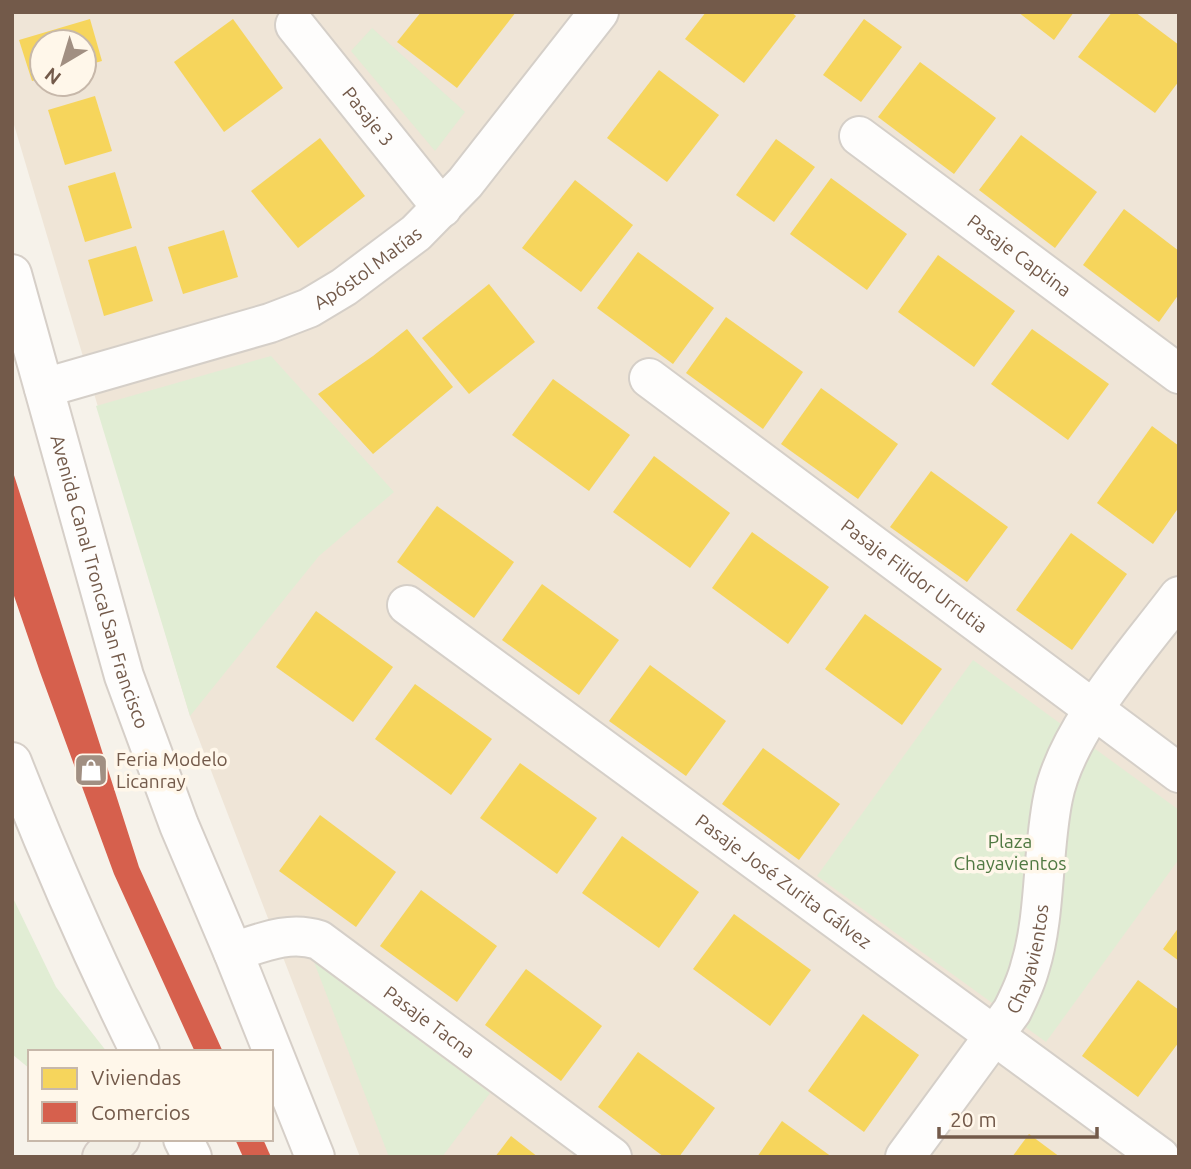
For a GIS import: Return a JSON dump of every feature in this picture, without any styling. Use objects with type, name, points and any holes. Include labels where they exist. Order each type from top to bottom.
[{"type":"main road","points":[[102,1157],[118,1141]]},
{"type":"street","name":"Apóstol Matías","points":[[44,388],[270,323],[309,307],[344,287],[406,241],[442,208],[599,12]]},
{"type":"street","name":"Pasaje 3","points":[[295,26],[442,208]]},
{"type":"street","name":"Pasaje Captina","points":[[859,136],[1179,374]]},
{"type":"street","name":"Avenida Canal Troncal San Francisco","points":[[12,274],[124,676],[179,825],[272,1050]]},
{"type":"street","name":"Pasaje Filidor Urrutia","points":[[649,378],[1179,773]]},
{"type":"street","name":"Chayavientos","points":[[905,1157],[1012,1011],[1031,965],[1053,797],[1062,768],[1076,738],[1094,710],[1179,596]]},
{"type":"street","name":"Pasaje José Zurita Gálvez","points":[[407,605],[1160,1157]]},
{"type":"street","points":[[12,762],[50,859],[102,976],[139,1050]]},
{"type":"street","name":"Pasaje Tacna","points":[[233,952],[293,935],[319,940],[611,1157]]},
{"type":"street","name":"Avenida Canal Troncal San Francisco","points":[[273,1052],[315,1157]]},
{"type":"street","points":[[184,1141],[192,1157]]},
{"type":"shaded area","points":[[12,12],[1179,12],[1179,1157],[360,1157],[190,716],[12,118]]},
{"type":"green space","points":[[372,28],[465,112],[435,151],[351,51]]},
{"type":"green space","points":[[271,356],[394,492],[319,556],[190,716],[96,406]]},
{"type":"green space","name":"Plaza Chayavientos","points":[[973,660],[1179,810],[1179,859],[1046,1042],[817,876]]},
{"type":"green space","points":[[12,896],[56,987],[105,1050],[28,1050],[28,1067],[12,1054]]},
{"type":"green space","points":[[314,962],[490,1093],[442,1157],[389,1157]]},
{"type":"building: Viviendas","points":[[421,12],[516,12],[457,88],[397,42]]},
{"type":"building: Viviendas","points":[[706,12],[791,12],[796,16],[744,83],[685,39]]},
{"type":"building: Viviendas","points":[[1018,12],[1074,12],[1054,40]]},
{"type":"building: Viviendas","points":[[1112,12],[1135,12],[1179,45],[1179,81],[1155,113],[1078,57]]},
{"type":"building: Viviendas","points":[[90,19],[93,28],[60,28]]},
{"type":"building: Viviendas","points":[[233,19],[283,88],[224,132],[174,62]]},
{"type":"building: Viviendas","points":[[864,19],[902,47],[861,102],[823,75]]},
{"type":"building: Viviendas","points":[[28,37],[28,68],[19,40]]},
{"type":"building: Viviendas","points":[[920,62],[996,118],[954,174],[878,117]]},
{"type":"building: Viviendas","points":[[659,70],[719,115],[667,182],[607,138]]},
{"type":"building: Viviendas","points":[[96,98],[112,151],[65,165],[48,110]]},
{"type":"building: Viviendas","points":[[1021,135],[1097,192],[1055,248],[979,190]]},
{"type":"building: Viviendas","points":[[320,138],[365,196],[298,248],[251,191]]},
{"type":"building: Viviendas","points":[[776,139],[815,167],[774,222],[736,195]]},
{"type":"building: Viviendas","points":[[115,172],[132,228],[85,242],[68,186]]},
{"type":"building: Viviendas","points":[[831,178],[907,234],[867,290],[790,234]]},
{"type":"building: Viviendas","points":[[575,180],[633,225],[581,292],[522,248]]},
{"type":"building: Viviendas","points":[[1124,209],[1179,251],[1179,294],[1159,322],[1083,265]]},
{"type":"building: Viviendas","points":[[224,230],[238,277],[183,294],[168,247]]},
{"type":"building: Viviendas","points":[[136,246],[153,301],[104,316],[88,260]]},
{"type":"building: Viviendas","points":[[638,252],[714,308],[673,364],[597,308]]},
{"type":"building: Viviendas","points":[[938,255],[1015,311],[974,367],[898,312]]},
{"type":"building: Viviendas","points":[[489,284],[535,342],[469,394],[422,338]]},
{"type":"building: Viviendas","points":[[726,317],[803,372],[763,429],[686,373]]},
{"type":"building: Viviendas","points":[[407,329],[453,387],[373,454],[318,394]]},
{"type":"building: Viviendas","points":[[1032,329],[1109,384],[1068,440],[991,384]]},
{"type":"building: Viviendas","points":[[553,379],[630,435],[589,491],[512,435]]},
{"type":"building: Viviendas","points":[[821,388],[898,444],[858,499],[781,444]]},
{"type":"building: Viviendas","points":[[1152,426],[1179,446],[1179,507],[1153,544],[1097,503]]},
{"type":"building: Viviendas","points":[[654,456],[730,513],[690,568],[613,512]]},
{"type":"building: Viviendas","points":[[931,471],[1008,527],[967,582],[890,527]]},
{"type":"building: Viviendas","points":[[437,506],[514,562],[474,618],[397,562]]},
{"type":"building: Viviendas","points":[[752,532],[829,587],[788,644],[712,588]]},
{"type":"building: Viviendas","points":[[1071,533],[1127,574],[1072,650],[1016,610]]},
{"type":"building: Viviendas","points":[[542,584],[619,640],[579,695],[502,640]]},
{"type":"building: Viviendas","points":[[316,611],[393,667],[353,722],[276,667]]},
{"type":"building: Viviendas","points":[[865,614],[942,669],[902,725],[825,669]]},
{"type":"building: Viviendas","points":[[650,665],[726,721],[686,776],[609,721]]},
{"type":"building: Viviendas","points":[[415,684],[492,739],[451,795],[375,739]]},
{"type":"building: Viviendas","points":[[763,748],[840,804],[799,860],[722,804]]},
{"type":"building: Viviendas","points":[[520,763],[597,818],[557,874],[480,818]]},
{"type":"building: Viviendas","points":[[320,815],[396,872],[356,927],[279,871]]},
{"type":"building: Viviendas","points":[[622,836],[699,892],[659,948],[582,893]]},
{"type":"building: Viviendas","points":[[421,890],[497,946],[457,1002],[380,946]]},
{"type":"building: Viviendas","points":[[734,914],[811,970],[770,1026],[693,969]]},
{"type":"building: Viviendas","points":[[1179,927],[1179,961],[1163,949]]},
{"type":"building: Viviendas","points":[[526,969],[602,1026],[561,1081],[485,1025]]},
{"type":"building: Viviendas","points":[[1138,980],[1179,1010],[1179,1042],[1138,1097],[1082,1056]]},
{"type":"building: Viviendas","points":[[863,1014],[919,1055],[864,1132],[808,1091]]},
{"type":"building: Viviendas","points":[[638,1052],[715,1108],[679,1157],[664,1157],[598,1107]]},
{"type":"building: Viviendas","points":[[782,1121],[832,1157],[757,1157]]},
{"type":"building: Viviendas","points":[[1029,1134],[1060,1157],[1012,1157]]},
{"type":"building: Viviendas","points":[[511,1136],[538,1157],[495,1157]]},
{"type":"building: Comercios","name":"Feria Modelo Licanray","points":[[13,472],[139,867],[222,1050],[194,1050],[114,874],[12,590]]},
{"type":"building: Comercios","points":[[236,1141],[264,1141],[271,1157],[243,1157]]},
{"type":"place","name":"Feria Modelo Licanray","points":[[91,770]]}]
